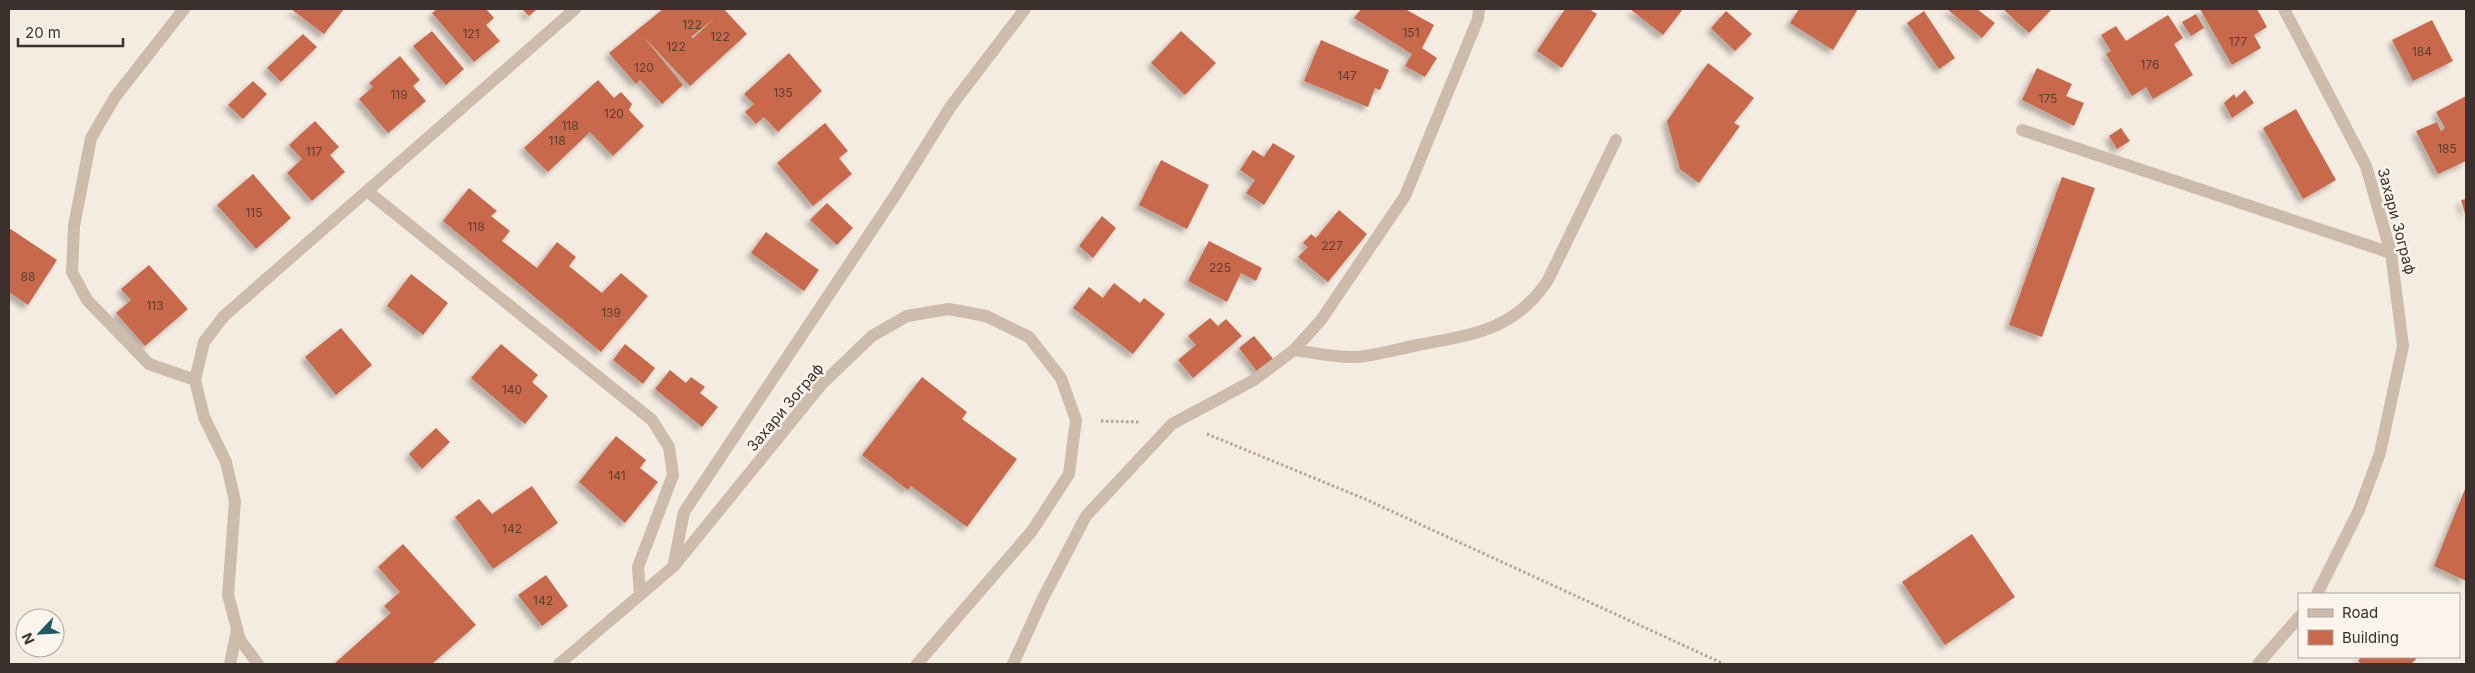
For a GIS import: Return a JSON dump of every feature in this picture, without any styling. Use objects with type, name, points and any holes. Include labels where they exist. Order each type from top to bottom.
[{"type":"street","points":[[184,9],[115,97],[91,138],[74,226],[72,272],[87,300],[149,364],[195,380]]},
{"type":"street","points":[[258,664],[240,640],[228,594],[235,501],[226,462],[204,417],[195,380],[204,342],[224,316],[575,9]]},
{"type":"street","points":[[674,566],[684,512],[896,194],[951,106],[1025,9]]},
{"type":"street","points":[[1013,664],[1043,598],[1086,516],[1172,424],[1254,380],[1294,350],[1321,320],[1405,196],[1478,19],[1478,9]]},
{"type":"street","name":"Захари Зограф","points":[[2284,9],[2366,166],[2391,254],[2403,346],[2380,453],[2359,510],[2318,593]]},
{"type":"street","points":[[2022,130],[2391,254]]},
{"type":"street","points":[[1294,350],[1358,357],[1476,334],[1497,327],[1536,299],[1548,280],[1616,140]]},
{"type":"street","points":[[367,191],[652,420],[669,447],[673,475],[638,567],[640,595]]},
{"type":"street","name":"Захари Зограф","points":[[559,664],[674,566],[821,385],[872,336],[907,316],[950,310],[986,316],[1029,337],[1062,378],[1076,420],[1070,474],[1032,531],[917,664]]},
{"type":"street","points":[[2258,664],[2298,618]]},
{"type":"street","points":[[230,664],[237,628]]},
{"type":"path","points":[[1076,420],[1172,424],[1201,431],[1365,499],[1724,664]]},
{"type":"building","points":[[291,9],[344,9],[324,34]]},
{"type":"building","points":[[437,9],[486,9],[494,18],[486,25],[500,41],[474,62],[432,13]]},
{"type":"building","points":[[522,9],[537,9],[529,16]]},
{"type":"building","points":[[663,9],[724,9],[747,34],[690,86],[643,36],[683,85],[662,104],[640,80],[636,84],[609,53]],"holes":[[[715,18],[693,38],[691,37]]]},
{"type":"building","points":[[1361,9],[1405,9],[1434,25],[1422,48],[1437,58],[1425,77],[1405,66],[1412,54],[1354,18]]},
{"type":"building","points":[[1565,9],[1589,9],[1597,14],[1562,68],[1537,51]]},
{"type":"building","points":[[1630,9],[1683,9],[1663,35]]},
{"type":"building","points":[[1799,9],[1858,9],[1833,50],[1790,23]]},
{"type":"building","points":[[1947,9],[1977,9],[1995,23],[1982,38]]},
{"type":"building","points":[[2003,9],[2052,9],[2029,33]]},
{"type":"building","points":[[2200,9],[2257,9],[2267,27],[2254,35],[2261,48],[2232,65]]},
{"type":"building","points":[[1726,11],[1752,34],[1735,51],[1711,28]]},
{"type":"building","points":[[1924,11],[1955,58],[1939,69],[1907,23]]},
{"type":"building","points":[[2196,14],[2204,28],[2191,36],[2182,22]]},
{"type":"building","points":[[2168,15],[2183,38],[2174,44],[2193,75],[2153,99],[2146,87],[2132,96],[2106,54],[2111,51],[2101,35],[2116,26],[2126,41]]},
{"type":"building","points":[[2432,20],[2453,61],[2413,81],[2392,40]]},
{"type":"building","points":[[432,31],[464,69],[446,85],[413,46]]},
{"type":"building","points":[[1181,31],[1216,63],[1185,95],[1151,63]]},
{"type":"building","points":[[303,34],[317,47],[281,82],[267,68]]},
{"type":"building","points":[[1321,40],[1389,70],[1380,90],[1375,88],[1368,107],[1304,81]]},
{"type":"building","points":[[789,53],[822,91],[778,132],[764,117],[756,124],[745,112],[754,104],[744,94]]},
{"type":"building","points":[[400,56],[420,80],[413,86],[426,101],[388,133],[359,99],[373,87],[369,83]]},
{"type":"building","points":[[1708,63],[1754,98],[1734,123],[1740,126],[1699,183],[1680,169],[1667,121]]},
{"type":"building","points":[[2037,68],[2072,84],[2066,96],[2084,103],[2074,126],[2022,100]]},
{"type":"building","points":[[598,80],[614,98],[621,92],[632,104],[629,110],[644,126],[613,156],[590,132],[548,172],[524,148]]},
{"type":"building","points":[[253,81],[267,94],[243,119],[228,105]]},
{"type":"building","points":[[2245,90],[2254,103],[2232,118],[2224,103],[2234,94],[2236,98]]},
{"type":"building","points":[[2466,96],[2466,161],[2438,174],[2416,131],[2437,122],[2441,131],[2445,128],[2436,112]]},
{"type":"building","points":[[2296,109],[2336,180],[2303,199],[2263,128]]},
{"type":"building","points":[[315,121],[339,147],[330,155],[345,172],[312,201],[287,173],[302,159],[289,145]]},
{"type":"building","points":[[825,123],[848,151],[839,158],[852,174],[813,206],[777,163]]},
{"type":"building","points":[[2121,128],[2130,141],[2117,149],[2109,136]]},
{"type":"building","points":[[1273,143],[1295,156],[1264,205],[1246,193],[1255,180],[1240,170],[1253,150],[1264,157]]},
{"type":"building","points":[[1161,160],[1209,185],[1187,229],[1139,205]]},
{"type":"building","points":[[253,174],[291,218],[256,249],[217,205]]},
{"type":"building","points":[[2062,177],[2095,188],[2042,337],[2009,325]]},
{"type":"building","points":[[469,188],[497,211],[491,216],[510,231],[502,241],[537,268],[557,242],[576,257],[569,266],[602,293],[621,273],[648,296],[601,352],[443,221]]},
{"type":"building","points":[[2466,199],[2466,217],[2461,200]]},
{"type":"building","points":[[827,203],[853,228],[837,245],[810,220]]},
{"type":"building","points":[[1339,210],[1367,234],[1328,282],[1298,257],[1308,247],[1303,243],[1311,234],[1316,238]]},
{"type":"building","points":[[1102,216],[1116,228],[1093,258],[1079,246]]},
{"type":"building","points":[[9,228],[57,260],[28,305],[9,292]]},
{"type":"building","points":[[766,232],[819,270],[804,291],[751,253]]},
{"type":"building","points":[[1209,241],[1262,268],[1256,281],[1241,273],[1227,302],[1188,281]]},
{"type":"building","points":[[149,265],[188,309],[145,346],[116,313],[131,300],[121,289]]},
{"type":"building","points":[[411,274],[448,303],[423,335],[387,306]]},
{"type":"building","points":[[1114,283],[1140,303],[1144,298],[1165,314],[1133,354],[1073,308],[1089,287],[1103,298]]},
{"type":"building","points":[[1210,318],[1218,326],[1226,319],[1242,336],[1193,378],[1178,360],[1196,345],[1188,336]]},
{"type":"building","points":[[341,328],[372,365],[336,395],[305,357]]},
{"type":"building","points":[[1254,336],[1275,361],[1259,374],[1239,348]]},
{"type":"building","points":[[501,344],[538,375],[532,382],[548,396],[525,424],[471,378]]},
{"type":"building","points":[[625,344],[655,368],[643,384],[613,360]]},
{"type":"building","points":[[670,370],[686,383],[691,377],[705,387],[700,393],[718,407],[702,427],[655,389]]},
{"type":"building","points":[[922,377],[967,412],[962,419],[1017,459],[967,527],[911,486],[908,490],[862,455]]},
{"type":"building","points":[[436,428],[450,442],[422,469],[409,454]]},
{"type":"building","points":[[616,436],[646,460],[640,468],[658,482],[625,523],[579,482]]},
{"type":"building","points":[[532,486],[558,523],[493,569],[455,517],[479,499],[492,514]]},
{"type":"building","points":[[2466,490],[2466,581],[2434,566]]},
{"type":"building","points":[[1972,534],[2015,597],[1945,645],[1902,582]]},
{"type":"building","points":[[403,544],[476,625],[432,664],[334,664],[391,613],[384,606],[400,592],[378,567]]},
{"type":"building","points":[[546,575],[568,606],[542,626],[518,595]]},
{"type":"building","points":[[2360,658],[2417,658],[2411,664],[2362,664],[2358,661]]}]
